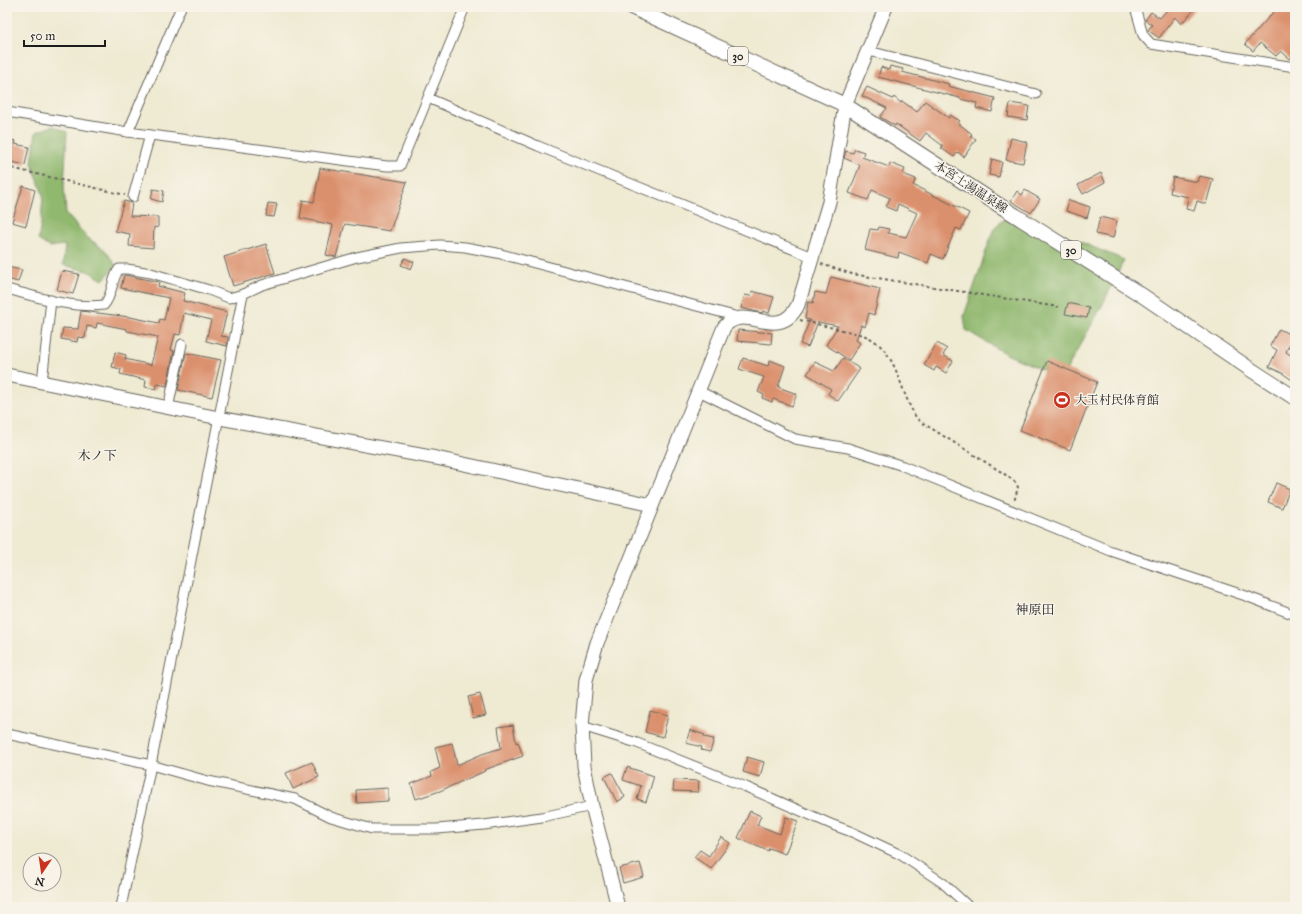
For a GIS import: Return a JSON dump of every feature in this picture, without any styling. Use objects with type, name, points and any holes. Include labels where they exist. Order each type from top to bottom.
[{"type":"main road","name":"本宮土湯温泉線","points":[[631,7],[845,105],[990,200],[1143,296],[1295,398]]},
{"type":"street","points":[[128,132],[181,7]]},
{"type":"street","points":[[7,112],[128,132],[387,166],[400,166],[465,7]]},
{"type":"street","points":[[7,289],[79,305],[104,305],[109,300],[116,274],[119,269],[151,273],[209,290],[229,298],[243,294],[262,285],[357,257],[401,248],[440,245],[465,247],[496,253],[744,318],[778,322],[789,318],[798,305],[814,260],[829,202],[845,105],[869,51],[886,7]]},
{"type":"street","points":[[1135,7],[1143,35],[1151,44],[1295,67]]},
{"type":"street","points":[[869,51],[1036,94]]},
{"type":"street","points":[[428,98],[538,146],[814,260]]},
{"type":"street","points":[[134,197],[150,135]]},
{"type":"street","points":[[121,907],[151,765],[243,294]]},
{"type":"street","points":[[42,382],[51,300]]},
{"type":"street","points":[[618,907],[592,806],[584,766],[582,726],[586,680],[597,643],[724,327],[732,320],[744,318]]},
{"type":"street","points":[[168,408],[182,344]]},
{"type":"street","points":[[7,375],[219,418],[436,458],[652,505]]},
{"type":"street","points":[[699,391],[795,439],[848,448],[903,466],[1110,551],[1246,596],[1295,615]]},
{"type":"street","points":[[582,726],[637,743],[852,832],[901,855],[943,883],[969,907]]},
{"type":"street","points":[[7,734],[151,765],[208,781],[295,799],[331,817],[372,828],[437,829],[484,825],[542,817],[592,806]]},
{"type":"path","points":[[7,167],[134,197]]},
{"type":"path","points":[[814,260],[852,274],[1058,307]]},
{"type":"path","points":[[789,318],[863,334],[870,337],[883,348],[891,359],[912,410],[920,421],[1003,473],[1017,484],[1017,492],[1011,511]]},
{"type":"green space","points":[[53,126],[67,132],[64,187],[66,214],[88,238],[106,251],[116,266],[103,280],[88,271],[63,265],[65,245],[49,247],[38,240],[41,224],[43,195],[32,163],[36,132]]},
{"type":"green space","points":[[1011,213],[1124,260],[1103,304],[1062,378],[1006,354],[966,330],[964,316],[994,228]]},
{"type":"building","points":[[1170,7],[1197,7],[1181,24],[1175,17],[1159,38],[1148,30],[1152,25],[1145,20],[1151,12],[1160,18]]},
{"type":"building","points":[[1278,7],[1295,7],[1295,53],[1290,59],[1281,51],[1276,56],[1260,43],[1253,51],[1245,44]]},
{"type":"building","points":[[890,66],[903,69],[902,72],[995,98],[992,112],[976,108],[977,103],[878,77],[881,67],[889,70]]},
{"type":"building","points":[[867,87],[893,99],[894,97],[901,103],[902,101],[917,112],[925,101],[949,118],[950,115],[960,121],[958,123],[972,134],[970,136],[976,139],[964,157],[958,152],[954,157],[941,148],[943,146],[926,133],[920,141],[896,124],[895,126],[880,117],[887,108],[862,96]]},
{"type":"building","points":[[1010,103],[1029,106],[1027,120],[1008,117]]},
{"type":"building","points":[[1011,138],[1027,142],[1023,163],[1006,160]]},
{"type":"building","points":[[7,139],[16,141],[15,144],[29,147],[25,165],[12,162],[11,166],[7,165]]},
{"type":"building","points":[[855,149],[864,152],[862,157],[889,167],[890,163],[905,169],[903,174],[916,179],[913,185],[969,213],[961,230],[956,228],[943,259],[931,254],[928,263],[899,252],[898,258],[865,250],[870,229],[878,230],[879,227],[889,229],[888,233],[906,237],[917,213],[898,204],[896,211],[886,207],[890,198],[872,190],[868,200],[849,193],[860,165],[844,158],[846,151],[853,153]]},
{"type":"building","points":[[992,159],[1002,162],[999,177],[989,175]]},
{"type":"building","points":[[320,168],[407,182],[390,231],[345,224],[336,257],[326,255],[333,225],[300,218],[303,200],[314,202]]},
{"type":"building","points":[[1101,173],[1105,182],[1083,194],[1078,185]]},
{"type":"building","points":[[1199,176],[1213,179],[1206,204],[1197,201],[1194,211],[1186,209],[1188,197],[1170,193],[1173,177],[1197,182]]},
{"type":"building","points":[[23,186],[35,190],[26,226],[12,222]]},
{"type":"building","points":[[153,189],[164,191],[162,202],[151,199]]},
{"type":"building","points":[[1025,190],[1040,199],[1031,213],[1011,201],[1017,191],[1022,195]]},
{"type":"building","points":[[1069,200],[1090,207],[1087,218],[1066,211]]},
{"type":"building","points":[[124,201],[132,203],[130,216],[158,217],[158,228],[154,227],[153,248],[129,246],[130,234],[115,231]]},
{"type":"building","points":[[268,203],[277,204],[274,217],[266,216]]},
{"type":"building","points":[[1100,217],[1117,221],[1113,238],[1096,234]]},
{"type":"building","points":[[266,244],[275,273],[233,286],[224,257]]},
{"type":"building","points":[[405,258],[414,262],[411,269],[401,265]]},
{"type":"building","points":[[7,267],[22,270],[18,282],[7,279]]},
{"type":"building","points":[[62,271],[79,274],[73,294],[57,290]]},
{"type":"building","points":[[124,275],[159,282],[158,286],[185,293],[183,301],[227,312],[221,336],[228,337],[227,346],[206,341],[211,320],[184,313],[180,335],[175,334],[171,350],[174,351],[167,386],[157,384],[156,389],[145,387],[146,380],[120,374],[121,369],[112,367],[115,352],[126,355],[125,359],[151,365],[158,337],[97,323],[96,328],[87,326],[85,338],[78,337],[77,342],[61,339],[63,328],[78,329],[81,311],[130,317],[159,323],[160,319],[164,320],[169,298],[121,288]]},
{"type":"building","points":[[831,277],[880,289],[874,315],[869,313],[865,327],[861,325],[856,340],[860,343],[849,360],[826,345],[838,326],[818,322],[808,347],[800,344],[810,320],[805,319],[808,302],[813,303],[815,292],[826,294]]},
{"type":"building","points":[[752,291],[774,297],[769,313],[763,311],[762,313],[741,308],[745,295],[751,296]]},
{"type":"building","points":[[1068,303],[1089,308],[1087,318],[1065,314]]},
{"type":"building","points":[[1279,329],[1293,336],[1286,352],[1295,358],[1295,382],[1282,373],[1269,367],[1277,350],[1270,346]]},
{"type":"building","points":[[738,330],[772,333],[771,344],[737,341]]},
{"type":"building","points":[[937,343],[947,349],[943,355],[953,361],[946,373],[936,367],[934,371],[924,365]]},
{"type":"building","points":[[186,353],[221,360],[212,397],[178,390]]},
{"type":"building","points":[[743,358],[768,366],[770,360],[785,366],[778,387],[797,394],[792,406],[773,399],[772,402],[762,398],[764,395],[758,392],[764,377],[739,369]]},
{"type":"building","points":[[843,358],[860,369],[838,401],[828,394],[831,389],[807,374],[815,362],[834,371]]},
{"type":"building","points":[[1047,361],[1097,382],[1070,450],[1020,430]]},
{"type":"building","points":[[1276,483],[1290,489],[1282,508],[1268,502]]},
{"type":"building","points":[[480,694],[486,715],[473,718],[468,697]]},
{"type":"building","points":[[650,710],[668,715],[663,737],[645,732]]},
{"type":"building","points":[[513,725],[516,743],[518,742],[523,756],[484,770],[485,771],[440,791],[416,799],[411,784],[432,776],[431,772],[440,768],[435,747],[452,743],[457,765],[482,754],[501,748],[498,727]]},
{"type":"building","points":[[690,730],[705,735],[704,737],[714,739],[710,752],[701,750],[702,747],[686,743]]},
{"type":"building","points":[[747,757],[764,762],[760,777],[743,772]]},
{"type":"building","points":[[312,762],[319,777],[293,789],[286,773]]},
{"type":"building","points":[[627,767],[654,776],[646,802],[637,799],[641,786],[623,780]]},
{"type":"building","points":[[612,773],[625,797],[617,802],[604,777]]},
{"type":"building","points":[[674,780],[699,781],[698,792],[673,791]]},
{"type":"building","points":[[388,788],[388,801],[357,803],[356,790]]},
{"type":"building","points":[[750,811],[761,816],[757,825],[780,834],[786,817],[798,821],[785,854],[769,848],[768,851],[738,838]]},
{"type":"building","points":[[721,837],[730,843],[711,869],[694,857],[700,850],[709,856]]},
{"type":"building","points":[[640,863],[644,877],[623,883],[619,868]]},
{"type":"place","name":"大玉村民体育館","points":[[1062,400]]},
{"type":"district","name":"木ノ下","points":[[97,455]]},
{"type":"district","name":"神原田","points":[[1035,609]]}]
